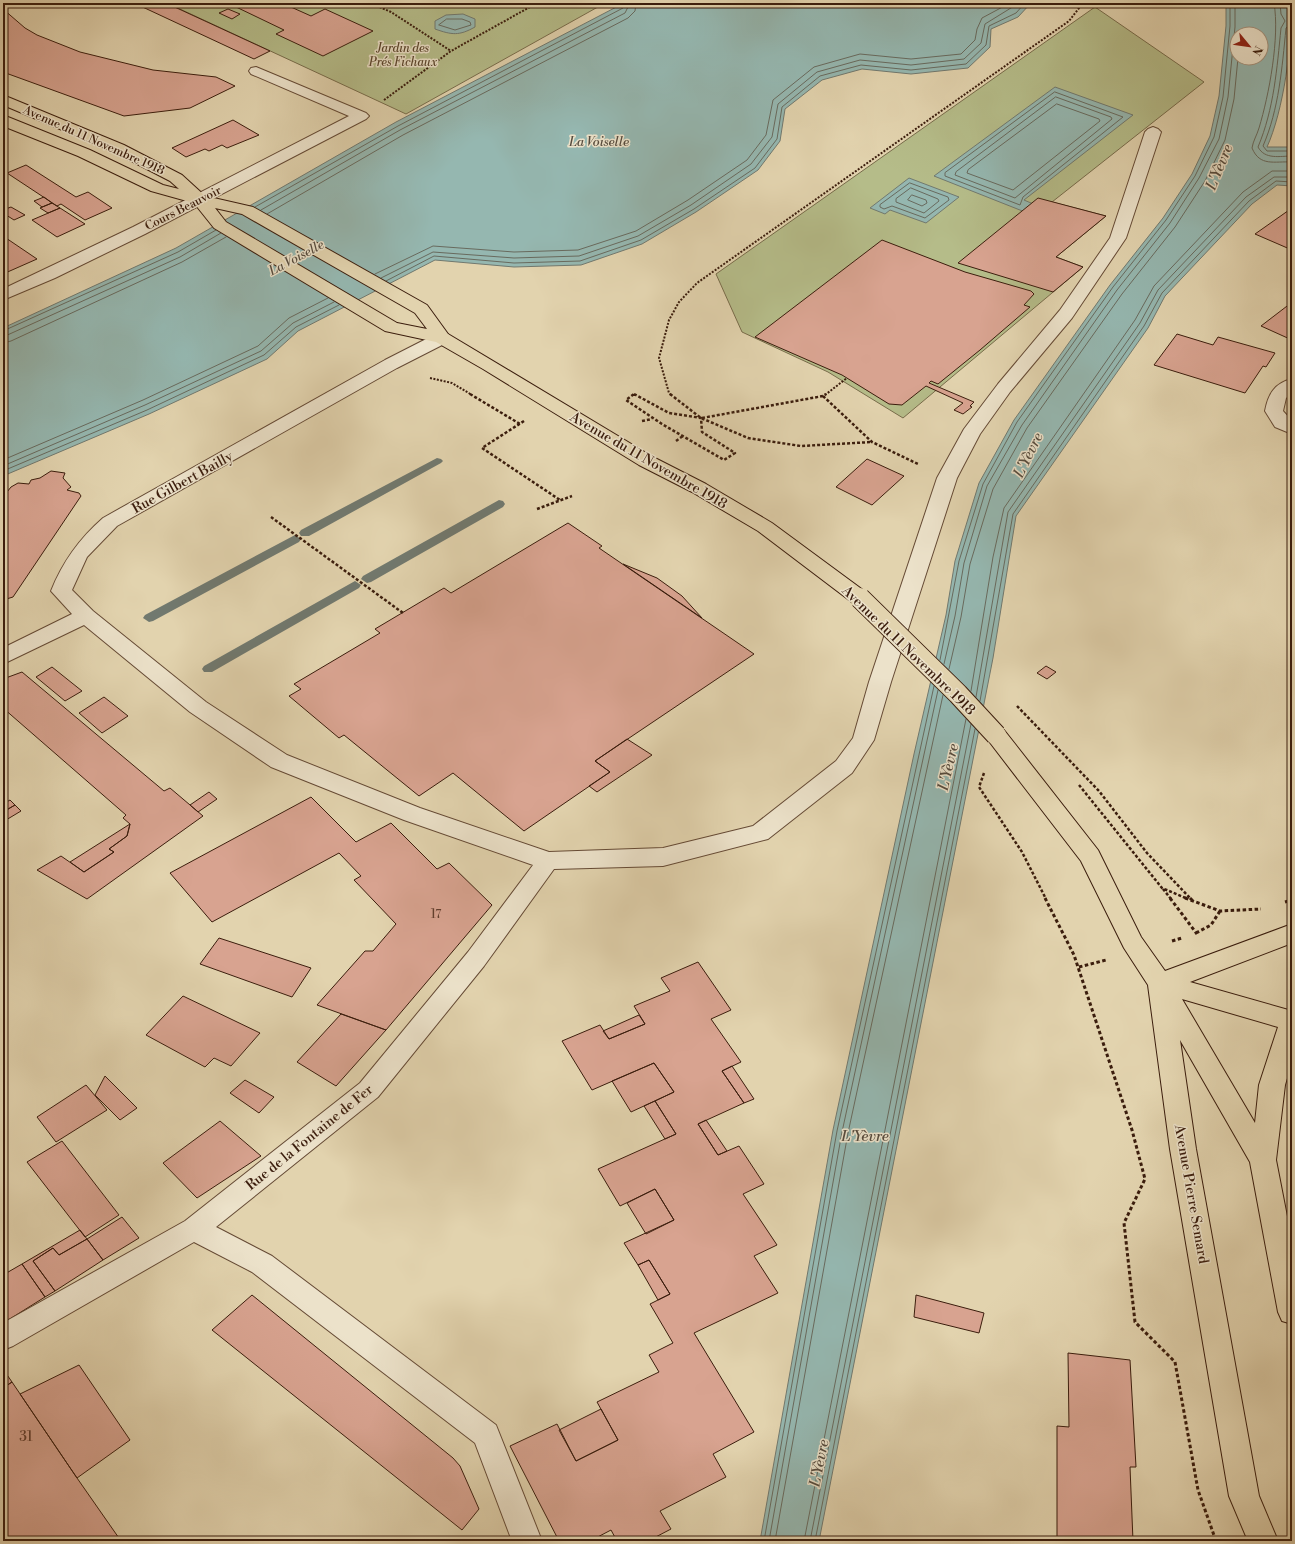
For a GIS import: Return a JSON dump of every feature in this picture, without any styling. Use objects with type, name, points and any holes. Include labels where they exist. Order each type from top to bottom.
[{"type":"main road","name":"Avenue du 11 Novembre 1918","points":[[3,100],[118,148],[176,178],[200,200],[220,225],[391,327],[442,338],[646,462],[699,488],[765,527],[860,598],[958,694],[996,735],[1090,856],[1132,942],[1160,983],[1263,1160]]},
{"type":"main road","name":"Avenue du 11 Novembre 1918","points":[[3,120],[84,153],[157,188],[200,200],[247,210],[421,309],[442,338]]},
{"type":"main road","points":[[1160,983],[1228,959],[1292,933]]},
{"type":"main road","points":[[1160,983],[1292,1021],[1272,1085],[1263,1160],[1292,1312]]},
{"type":"main road","name":"Avenue Pierre Semard","points":[[1160,983],[1184,1150],[1244,1496],[1263,1541]]},
{"type":"street","points":[[256,71],[361,116]]},
{"type":"street","name":"Cours Beauvoir","points":[[3,295],[64,268],[200,200],[361,116]]},
{"type":"street","points":[[3,656],[86,616],[198,707],[279,761],[412,814],[548,861],[663,857],[760,833],[844,767],[863,740],[880,682],[948,478],[971,433],[1004,388],[1066,314],[1118,238],[1154,132]]},
{"type":"street","name":"Rue Gilbert Bailly","points":[[86,616],[61,591],[71,564],[84,545],[110,522],[391,364],[442,338]]},
{"type":"street","points":[[1292,384],[1277,396],[1274,411],[1282,423],[1292,428]]},
{"type":"street","name":"Rue de la Fontaine de Fer","points":[[3,1336],[194,1230],[370,1090],[476,959],[548,861]]},
{"type":"street","points":[[194,1230],[262,1264],[486,1434],[527,1541]]},
{"type":"path","points":[[370,3],[390,12],[451,51]]},
{"type":"path","points":[[361,116],[451,51],[537,3]]},
{"type":"path","points":[[872,442],[801,446],[748,438],[701,418],[669,413],[634,394],[626,400],[648,416],[724,460],[735,453],[702,432],[701,418],[669,393],[659,358],[669,320],[679,302],[697,283],[1070,21],[1083,3]]},
{"type":"path","points":[[422,377],[438,379],[452,384],[520,424],[482,448],[560,500]]},
{"type":"path","points":[[701,418],[823,396],[847,378]]},
{"type":"path","points":[[823,396],[872,442],[948,478]]},
{"type":"path","points":[[538,509],[572,496]]},
{"type":"path","points":[[271,517],[403,613]]},
{"type":"path","points":[[1012,701],[1099,791],[1147,853],[1194,902]]},
{"type":"path","points":[[996,735],[979,787],[1022,852],[1074,955],[1132,1130],[1145,1179],[1124,1223],[1135,1322],[1175,1362],[1198,1490],[1216,1541]]},
{"type":"path","points":[[1078,783],[1162,888],[1194,902],[1220,911],[1261,909],[1267,907]]},
{"type":"path","points":[[1280,904],[1292,900]]},
{"type":"green space","name":"Jardin des Prés Fichaux","points":[[167,3],[605,3],[406,114]]},
{"type":"green space","points":[[1095,7],[1204,82],[1052,202],[1106,216],[1056,257],[1083,267],[903,418],[828,372],[742,332],[716,274]]},
{"type":"water","name":"La Voiselle","points":[[624,3],[1031,3],[1018,17],[991,29],[990,47],[968,68],[911,74],[862,69],[822,80],[785,109],[780,141],[758,170],[696,212],[642,244],[581,265],[514,267],[435,260],[298,331],[267,359],[149,414],[3,476],[3,328],[176,248],[396,122]]},
{"type":"water","name":"L'Yèvre","points":[[1226,3],[1289,3],[1290,37],[1286,76],[1278,115],[1267,147],[1292,147],[1292,186],[1277,185],[1252,204],[1165,296],[1148,328],[1016,516],[993,658],[819,1541],[760,1541],[833,1130],[914,754],[946,615],[955,561],[979,483],[1014,420],[1110,285],[1163,218],[1192,174],[1210,136],[1219,96],[1226,26]]},
{"type":"water","points":[[463,14],[475,19],[475,27],[455,34],[435,29],[435,21],[446,15]]},
{"type":"water","points":[[1055,87],[1133,115],[1024,200],[1038,206],[1030,214],[934,176]]},
{"type":"water","points":[[909,178],[959,197],[926,223],[890,210],[885,214],[870,208]]},
{"type":"building","points":[[134,3],[166,3],[270,51],[254,59]]},
{"type":"building","points":[[242,3],[282,3],[311,16],[325,9],[373,31],[323,56],[276,34],[284,30],[234,6]]},
{"type":"building","points":[[3,9],[25,28],[37,35],[80,52],[153,70],[216,77],[235,86],[190,108],[124,116],[3,72]]},
{"type":"building","points":[[228,9],[240,14],[232,19],[219,13]]},
{"type":"building","points":[[233,120],[259,135],[227,148],[222,145],[209,151],[205,149],[186,157],[172,148]]},
{"type":"building","points":[[26,165],[76,197],[88,192],[112,208],[85,220],[61,204],[57,206],[7,173]]},
{"type":"building","points":[[44,197],[52,203],[42,207],[34,201]]},
{"type":"building","points":[[1038,198],[1106,216],[1056,257],[1083,267],[1053,292],[958,263]]},
{"type":"building","points":[[52,203],[60,208],[48,213],[40,208]]},
{"type":"building","points":[[11,207],[25,215],[14,220],[3,213],[3,210]]},
{"type":"building","points":[[60,208],[85,224],[57,237],[32,220]]},
{"type":"building","points":[[1292,208],[1292,250],[1255,234]]},
{"type":"building","points":[[3,236],[37,259],[3,274]]},
{"type":"building","points":[[882,240],[965,272],[1031,291],[1034,294],[1024,305],[1030,307],[980,350],[938,384],[931,381],[929,383],[974,402],[970,406],[972,407],[963,414],[954,410],[963,403],[926,386],[902,405],[889,404],[842,375],[755,337]]},
{"type":"building","points":[[1291,303],[1292,340],[1261,326]]},
{"type":"building","points":[[1177,334],[1213,345],[1218,337],[1275,353],[1266,367],[1263,366],[1245,393],[1154,365]]},
{"type":"building","points":[[867,459],[904,476],[872,505],[836,487]]},
{"type":"building","points":[[51,471],[65,473],[63,478],[71,487],[67,490],[79,493],[81,496],[13,597],[3,600],[3,497],[11,487],[18,483],[29,484],[31,480],[40,478]]},
{"type":"building","points":[[568,523],[602,546],[599,548],[754,654],[595,761],[610,772],[524,831],[453,773],[419,796],[344,735],[339,738],[289,696],[301,689],[294,684],[380,633],[375,629],[444,588],[451,593]]},
{"type":"building","points":[[623,564],[657,578],[682,596],[702,618]]},
{"type":"building","points":[[1046,666],[1056,672],[1047,679],[1037,673]]},
{"type":"building","points":[[52,667],[82,691],[65,701],[36,677]]},
{"type":"building","points":[[22,672],[164,791],[170,788],[203,816],[87,899],[37,870],[61,856],[84,872],[114,852],[109,849],[127,836],[130,824],[123,818],[126,815],[3,708],[3,679]]},
{"type":"building","points":[[104,697],[128,716],[102,733],[79,713]]},
{"type":"building","points":[[627,739],[652,755],[597,792],[589,786],[610,772],[595,761]]},
{"type":"building","points":[[209,792],[217,799],[198,812],[190,805]]},
{"type":"building","points":[[311,797],[356,842],[391,823],[437,869],[449,863],[492,905],[386,1030],[317,1005],[365,951],[373,951],[396,924],[354,880],[361,876],[339,853],[212,922],[170,873]]},
{"type":"building","points":[[10,800],[15,805],[3,812],[3,804]]},
{"type":"building","points":[[15,805],[21,811],[6,820],[3,816],[3,812]]},
{"type":"building","points":[[130,824],[127,836],[109,849],[114,852],[84,872],[70,862]]},
{"type":"building","points":[[219,938],[311,968],[292,997],[200,964]]},
{"type":"building","points":[[698,962],[731,1010],[711,1019],[741,1062],[722,1071],[744,1103],[698,1124],[718,1155],[739,1146],[764,1184],[743,1194],[777,1245],[754,1256],[778,1293],[694,1333],[754,1432],[713,1454],[726,1477],[660,1511],[671,1529],[648,1541],[617,1541],[611,1530],[590,1541],[559,1541],[510,1446],[557,1424],[576,1461],[618,1440],[597,1402],[659,1372],[649,1355],[673,1343],[650,1304],[670,1294],[649,1260],[638,1265],[624,1243],[674,1220],[655,1189],[620,1206],[598,1169],[676,1134],[655,1101],[674,1092],[654,1063],[592,1090],[562,1041],[600,1025],[609,1039],[645,1024],[634,1006],[670,991],[661,978]]},
{"type":"building","points":[[183,996],[260,1033],[231,1066],[214,1058],[205,1067],[146,1035]]},
{"type":"building","points":[[341,1014],[386,1030],[336,1086],[297,1062]]},
{"type":"building","points":[[639,1015],[645,1024],[609,1039],[603,1031]]},
{"type":"building","points":[[654,1063],[674,1092],[631,1112],[612,1081]]},
{"type":"building","points":[[732,1066],[754,1099],[744,1103],[722,1071]]},
{"type":"building","points":[[105,1076],[137,1108],[120,1120],[95,1095]]},
{"type":"building","points":[[245,1080],[274,1097],[259,1113],[230,1093]]},
{"type":"building","points":[[86,1085],[107,1110],[56,1142],[37,1117]]},
{"type":"building","points":[[655,1101],[676,1134],[665,1139],[644,1106]]},
{"type":"building","points":[[706,1120],[727,1151],[718,1155],[698,1124]]},
{"type":"building","points":[[220,1121],[261,1156],[197,1198],[163,1163]]},
{"type":"building","points":[[62,1141],[119,1215],[85,1237],[27,1162]]},
{"type":"building","points":[[655,1189],[674,1220],[646,1234],[627,1203]]},
{"type":"building","points":[[122,1217],[139,1238],[103,1260],[87,1239]]},
{"type":"building","points":[[80,1230],[87,1239],[59,1255],[53,1248],[33,1261],[55,1291],[45,1297],[22,1264]]},
{"type":"building","points":[[87,1239],[103,1260],[55,1291],[33,1261],[53,1248],[59,1255]]},
{"type":"building","points":[[649,1260],[670,1294],[658,1300],[638,1265]]},
{"type":"building","points":[[22,1264],[45,1297],[5,1322],[3,1319],[3,1275]]},
{"type":"building","points":[[252,1295],[453,1458],[460,1466],[479,1509],[462,1530],[212,1330]]},
{"type":"building","points":[[916,1295],[984,1313],[979,1333],[914,1317]]},
{"type":"building","points":[[1068,1353],[1130,1360],[1136,1467],[1130,1467],[1133,1541],[1057,1541],[1057,1426],[1069,1427]]},
{"type":"building","points":[[79,1365],[130,1440],[77,1478],[20,1394]]},
{"type":"building","points":[[3,1369],[12,1382],[3,1388]]},
{"type":"building","points":[[12,1382],[121,1541],[3,1541],[3,1388]]},
{"type":"building","points":[[601,1409],[618,1440],[576,1461],[559,1430]]},
{"type":"waterway","points":[[305,533],[437,461]]},
{"type":"waterway","points":[[367,579],[499,504]]},
{"type":"waterway","points":[[149,618],[295,539]]},
{"type":"waterway","points":[[208,669],[355,585]]}]
